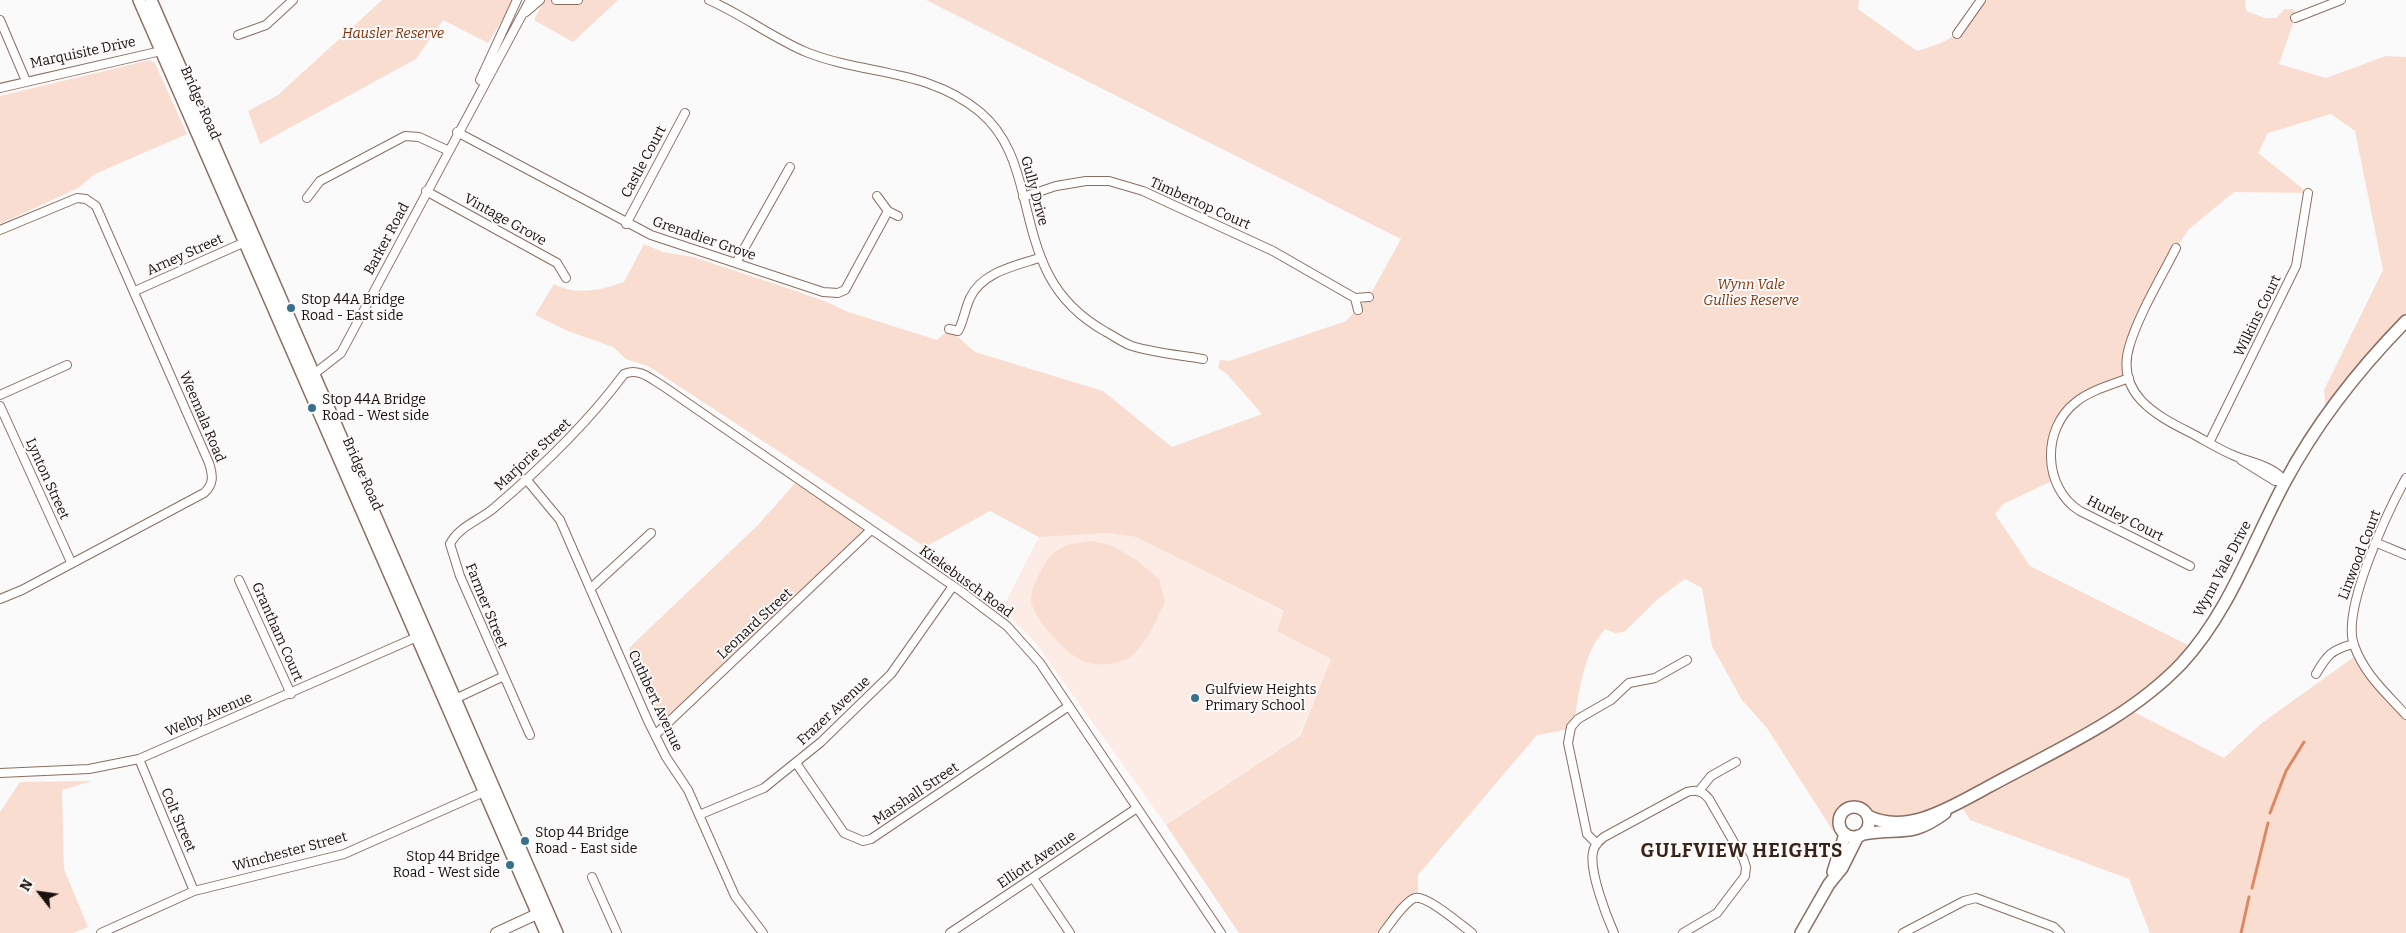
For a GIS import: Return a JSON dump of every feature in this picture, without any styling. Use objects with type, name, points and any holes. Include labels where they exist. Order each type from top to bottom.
[{"type":"main road","name":"Bridge Road","points":[[139,0],[167,49]]},
{"type":"main road","name":"Bridge Road","points":[[151,0],[167,49],[542,912],[557,933]]},
{"type":"main road","name":"Wynn Vale Drive","points":[[1868,816],[1880,822],[1903,823],[1922,818],[1959,803],[2112,718],[2143,698],[2173,671],[2200,641],[2225,604],[2285,481],[2304,448],[2345,390],[2406,321]]},
{"type":"main road","name":"Bridge Road","points":[[422,635],[455,699],[489,790]]},
{"type":"main road","name":"Wynn Vale Drive","points":[[1860,835],[1915,830],[1935,821],[1959,803]]},
{"type":"main road","points":[[1801,933],[1829,884],[1842,868],[1860,835],[1869,824],[1868,816],[1862,809],[1856,807],[1846,809],[1839,821],[1840,829],[1845,834],[1860,835]]},
{"type":"main road","points":[[1829,884],[1845,834]]},
{"type":"main road","name":"Bridge Road","points":[[542,912],[546,933]]},
{"type":"street","points":[[238,35],[266,25],[293,0]]},
{"type":"street","name":"Barker Road","points":[[310,377],[341,353],[457,132],[530,0]]},
{"type":"street","points":[[519,19],[540,0]]},
{"type":"street","points":[[556,0],[578,0]]},
{"type":"street","name":"Gully Drive","points":[[709,0],[804,51],[838,64],[910,76],[934,84],[979,112],[996,129],[1007,145],[1017,167],[1039,258],[1054,286],[1075,309],[1096,326],[1131,346],[1203,359]]},
{"type":"street","points":[[1957,34],[1981,0]]},
{"type":"street","points":[[2295,18],[2341,0]]},
{"type":"street","name":"Barker Road","points":[[457,132],[516,1]]},
{"type":"street","points":[[0,20],[26,81]]},
{"type":"street","name":"Marquisite Drive","points":[[0,88],[167,49]]},
{"type":"street","name":"Castle Court","points":[[626,224],[685,113]]},
{"type":"street","name":"Grenadier Grove","points":[[457,132],[626,224],[683,248],[736,263],[823,292],[845,290],[888,211]]},
{"type":"street","points":[[307,198],[320,181],[405,136],[419,137],[448,150]]},
{"type":"street","points":[[736,263],[790,167]]},
{"type":"street","name":"Timbertop Court","points":[[1023,197],[1056,186],[1086,181],[1109,181],[1142,191],[1273,251],[1355,298]]},
{"type":"street","name":"Vintage Grove","points":[[426,191],[557,263],[566,278]]},
{"type":"street","name":"Wilkins Court","points":[[2210,443],[2296,266],[2308,193]]},
{"type":"street","points":[[877,196],[888,211],[898,216]]},
{"type":"street","name":"Weemala Road","points":[[0,230],[72,200],[86,198],[96,206],[135,291],[209,464],[213,478],[211,487],[204,493],[71,562],[22,590],[0,599]]},
{"type":"street","name":"Arney Street","points":[[135,291],[250,240]]},
{"type":"street","points":[[2176,248],[2129,345],[2127,365],[2129,378],[2136,395],[2148,409],[2236,456],[2280,474],[2285,481]]},
{"type":"street","points":[[949,329],[958,331],[961,327],[962,316],[971,295],[984,281],[999,271],[1039,258]]},
{"type":"street","points":[[1358,310],[1355,298],[1369,297]]},
{"type":"street","points":[[0,395],[67,365]]},
{"type":"street","name":"Kiekebusch Road","points":[[624,374],[628,372],[640,373],[663,386],[986,609],[1023,642],[1069,706],[1222,933]]},
{"type":"street","name":"Marjorie Street","points":[[450,544],[457,533],[493,509],[595,412],[624,374]]},
{"type":"street","name":"Hurley Court","points":[[2129,378],[2092,392],[2076,401],[2067,410],[2056,430],[2051,451],[2052,474],[2055,484],[2064,498],[2080,511],[2190,566]]},
{"type":"street","name":"Lynton Street","points":[[0,406],[71,562]]},
{"type":"street","name":"Linwood Court","points":[[2406,478],[2354,601],[2352,616],[2353,644],[2373,680],[2406,715]]},
{"type":"street","name":"Cuthbert Avenue","points":[[526,479],[560,520],[655,735],[666,757],[688,790],[729,884],[758,932]]},
{"type":"street","name":"Leonard Street","points":[[655,735],[871,530]]},
{"type":"street","points":[[590,589],[651,533]]},
{"type":"street","points":[[2377,543],[2406,555]]},
{"type":"street","name":"Farmer Street","points":[[450,544],[456,566],[502,677],[530,735]]},
{"type":"street","name":"Grantham Court","points":[[240,580],[291,694]]},
{"type":"street","name":"Frazer Avenue","points":[[700,816],[764,788],[828,736],[891,674],[953,586]]},
{"type":"street","name":"Welby Avenue","points":[[0,773],[90,769],[139,759],[422,635]]},
{"type":"street","points":[[2316,674],[2326,658],[2337,648],[2353,644]]},
{"type":"street","points":[[1597,844],[1587,834],[1568,743],[1571,727],[1578,719],[1611,700],[1629,683],[1655,678],[1687,660]]},
{"type":"street","points":[[455,699],[502,677]]},
{"type":"street","name":"Marshall Street","points":[[796,763],[844,833],[863,842],[877,836],[1069,706]]},
{"type":"street","name":"Colt Street","points":[[139,759],[194,891]]},
{"type":"street","points":[[1699,791],[1711,776],[1736,762]]},
{"type":"street","name":"Winchester Street","points":[[101,933],[116,930],[194,891],[344,854],[489,790]]},
{"type":"street","points":[[1614,933],[1604,908],[1593,860],[1593,852],[1597,844],[1604,837],[1687,792],[1699,791],[1709,798],[1742,858],[1746,871],[1740,884],[1717,913],[1683,933]]},
{"type":"street","name":"Elliott Avenue","points":[[950,933],[1138,808]]},
{"type":"street","points":[[592,877],[617,933]]},
{"type":"street","points":[[1033,878],[1070,933]]},
{"type":"street","points":[[1383,933],[1410,901],[1418,898],[1427,900],[1472,933]]},
{"type":"street","points":[[1903,933],[1964,900],[1976,898],[2049,925],[2060,933]]},
{"type":"street","points":[[496,933],[542,912]]},
{"type":"shaded area","name":"Gulfview Heights Primary School","points":[[1110,533],[1136,537],[1284,612],[1278,631],[1331,659],[1299,736],[1166,825],[1035,642],[1002,609],[1039,537]]},
{"type":"green space","name":"Hausler Reserve","points":[[382,0],[515,0],[488,43],[443,20],[416,59],[260,144],[248,111],[278,95]]},
{"type":"green space","points":[[544,0],[618,0],[573,42],[534,20]]},
{"type":"green space","name":"Wynn Vale Gullies Reserve","points":[[926,0],[1859,0],[1858,9],[1917,51],[1949,39],[1961,28],[1981,0],[2245,0],[2246,11],[2265,18],[2276,18],[2285,9],[2294,9],[2295,18],[2279,64],[2326,78],[2386,56],[2406,57],[2406,321],[2326,416],[2324,390],[2383,270],[2355,131],[2331,114],[2268,133],[2258,153],[2308,193],[2234,192],[2189,229],[2176,248],[2129,345],[2129,378],[2092,392],[2067,410],[2054,440],[2054,480],[2003,504],[1995,514],[2030,566],[2194,648],[2128,709],[2224,758],[2262,723],[2358,654],[2406,715],[2406,933],[2150,933],[2129,879],[1970,820],[1959,803],[1913,821],[1866,813],[1862,809],[1850,807],[1841,815],[1839,826],[1833,831],[1767,728],[1742,700],[1712,646],[1702,588],[1685,579],[1659,598],[1624,632],[1615,633],[1605,629],[1592,649],[1587,661],[1580,686],[1574,723],[1570,729],[1537,735],[1418,875],[1418,898],[1383,933],[1239,933],[1166,825],[1300,736],[1331,659],[1277,631],[1284,611],[1136,537],[1110,533],[1039,537],[990,511],[925,547],[648,366],[626,359],[613,347],[568,331],[535,315],[554,284],[563,288],[580,291],[624,282],[644,244],[663,252],[693,257],[827,302],[848,312],[937,340],[949,329],[975,352],[1103,391],[1172,447],[1262,414],[1227,374],[1218,368],[1220,360],[1229,361],[1346,321],[1369,297],[1401,239]]},
{"type":"green space","points":[[150,60],[155,63],[187,134],[95,174],[78,188],[0,224],[0,96]]},
{"type":"green space","points":[[798,480],[871,530],[663,727],[629,648],[758,525]]},
{"type":"green space","points":[[1091,541],[1111,545],[1136,560],[1159,579],[1165,602],[1139,648],[1127,659],[1112,664],[1086,662],[1070,653],[1043,625],[1032,606],[1032,591],[1051,555],[1068,545]]},
{"type":"green space","points":[[92,781],[62,790],[64,869],[88,927],[73,933],[0,933],[0,812],[20,782]]},
{"type":"waterway","points":[[2270,813],[2286,771],[2304,742]]},
{"type":"waterway","points":[[2252,888],[2268,823]]},
{"type":"waterway","points":[[2241,933],[2249,897]]},
{"type":"place","name":"Stop 44A Bridge Road - East side","points":[[291,308]]},
{"type":"place","name":"Stop 44A Bridge Road - West side","points":[[312,408]]},
{"type":"place","name":"Gulfview Heights Primary School","points":[[1195,698]]},
{"type":"place","name":"Stop 44 Bridge Road - East side","points":[[525,841]]},
{"type":"place","name":"Stop 44 Bridge Road - West side","points":[[510,865]]},
{"type":"district","name":"GULFVIEW HEIGHTS","points":[[1742,852]]}]
